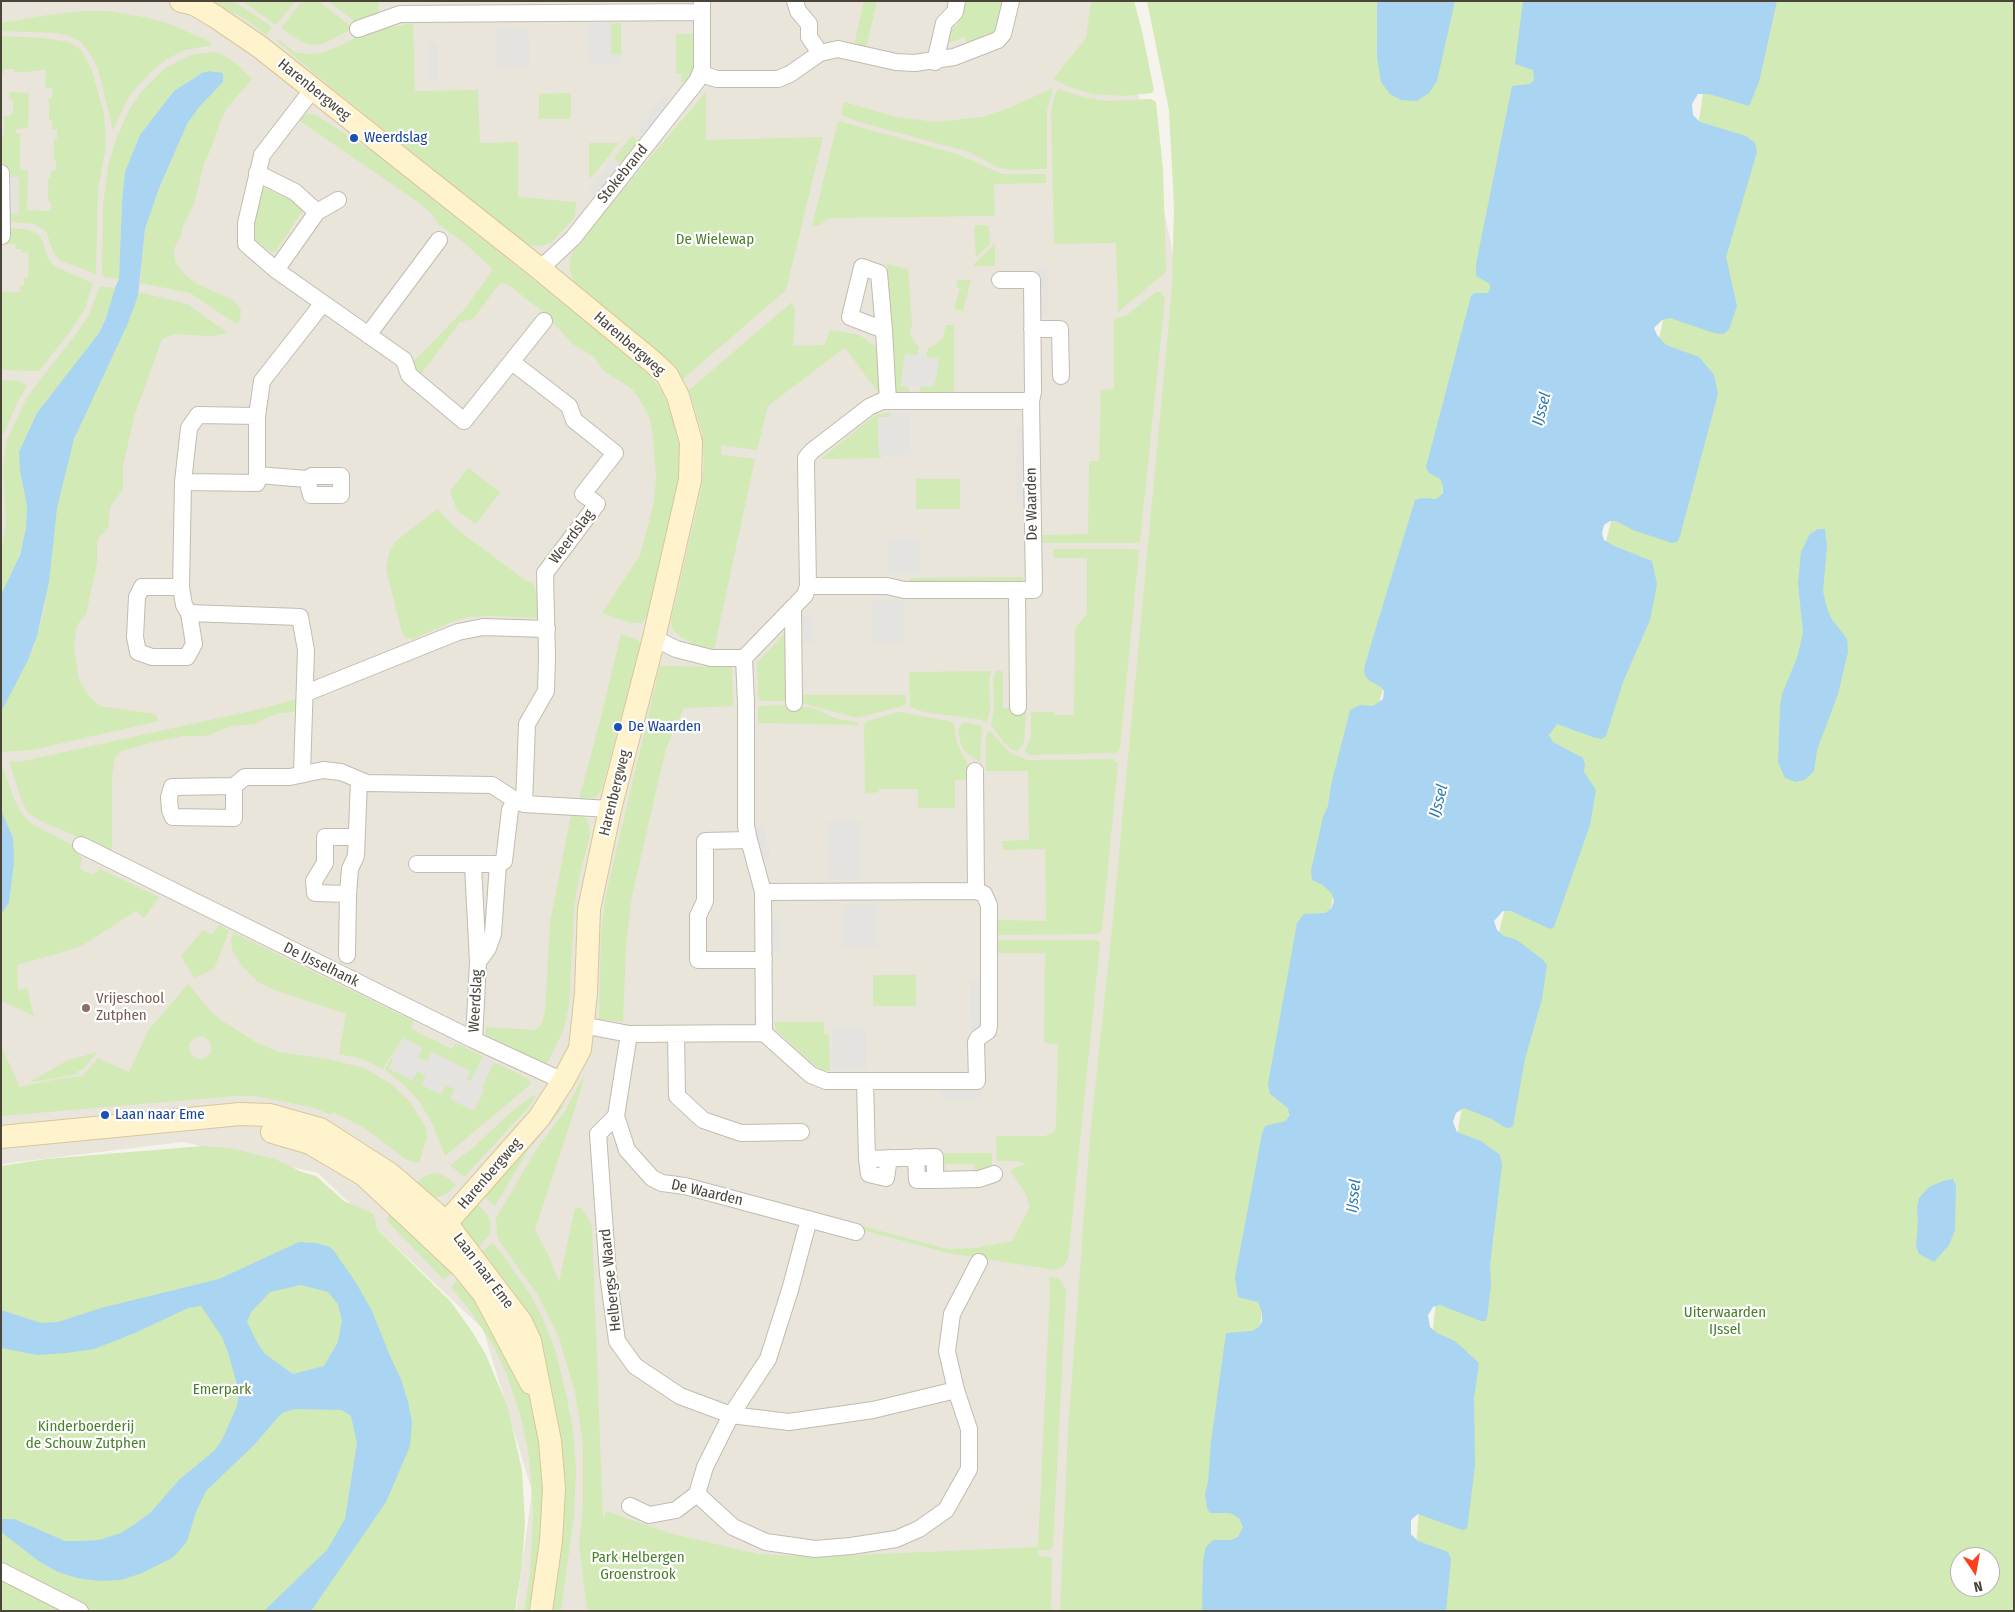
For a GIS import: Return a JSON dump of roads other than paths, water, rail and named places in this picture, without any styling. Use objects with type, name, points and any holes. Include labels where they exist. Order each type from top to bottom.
[{"type":"street","name":"Harenbergweg","points":[[181,1],[194,4],[260,47],[540,269],[653,362],[667,375],[684,414],[691,442],[690,480],[654,638],[610,810],[589,909],[586,993],[582,1025],[560,1079],[545,1093],[433,1226]]},
{"type":"street","points":[[795,1],[798,11],[809,24],[809,37],[820,53]]},
{"type":"street","points":[[935,62],[944,23],[955,12],[957,1]]},
{"type":"street","points":[[358,29],[400,14],[702,6],[703,59],[701,74],[717,79],[778,79],[790,74],[820,53],[838,49],[896,62],[935,62],[954,57],[998,40],[1003,34],[1011,1]]},
{"type":"street","name":"Stokebrand","points":[[540,269],[573,238],[701,74]]},
{"type":"street","points":[[312,90],[262,155],[246,223],[246,244],[276,270],[404,360],[409,375],[464,420],[544,321]]},
{"type":"street","points":[[1,173],[2,236]]},
{"type":"street","points":[[257,173],[296,192],[316,212]]},
{"type":"street","points":[[276,270],[316,212],[338,200]]},
{"type":"street","points":[[368,335],[440,240]]},
{"type":"street","name":"De Waarden","points":[[808,586],[887,586],[904,590],[1034,590],[1031,401],[1033,392],[1032,280],[1000,280]]},
{"type":"street","points":[[183,482],[257,483],[257,416],[262,381],[323,304]]},
{"type":"street","points":[[1032,329],[1060,329],[1061,376]]},
{"type":"street","points":[[884,330],[888,400]]},
{"type":"street","name":"Weerdslag","points":[[478,962],[488,948],[493,934],[498,864],[504,862],[510,810],[520,802],[527,724],[546,691],[547,629],[545,574],[597,504],[582,494],[615,453],[574,420],[569,406],[512,362]]},
{"type":"street","points":[[654,638],[676,649],[711,658],[744,658],[793,609],[806,595],[808,586],[806,458],[812,451],[869,407],[878,402],[888,400],[1031,401]]},
{"type":"street","points":[[181,587],[142,587],[137,597],[136,637],[138,652],[152,656],[187,657],[194,644],[189,613],[184,606],[181,587],[183,482],[189,428],[198,415],[257,416]]},
{"type":"street","points":[[258,475],[306,478]]},
{"type":"street","points":[[1017,590],[1018,706]]},
{"type":"street","points":[[793,609],[794,703]]},
{"type":"street","points":[[189,613],[300,617],[306,650],[302,773]]},
{"type":"street","points":[[306,693],[458,632],[483,627],[547,629]]},
{"type":"street","points":[[744,658],[746,826],[748,840],[764,892],[764,1033]]},
{"type":"street","points":[[234,786],[245,777],[290,777],[323,770],[341,772],[367,783],[394,785],[492,785],[520,802],[610,810]]},
{"type":"street","points":[[975,771],[976,891]]},
{"type":"street","points":[[347,955],[348,894],[350,869],[356,856],[359,780]]},
{"type":"street","points":[[348,894],[315,893],[314,880],[325,863],[325,837],[356,837]]},
{"type":"street","points":[[748,840],[705,840],[706,901],[698,916],[698,960],[764,960]]},
{"type":"street","name":"De IJsselhank","points":[[81,845],[474,1040],[560,1079]]},
{"type":"street","points":[[417,864],[498,864]]},
{"type":"street","name":"Weerdslag","points":[[474,865],[478,962],[474,1040]]},
{"type":"street","points":[[582,1025],[629,1034],[764,1033],[811,1075],[820,1080],[976,1082],[976,1042],[978,1038],[988,1031],[989,1026],[989,905],[984,894],[976,891],[764,892]]},
{"type":"street","name":"De Waarden","points":[[629,1034],[616,1116],[627,1150],[652,1178],[662,1183],[685,1186],[856,1232]]},
{"type":"street","points":[[676,1034],[677,1096],[703,1120],[741,1133],[801,1132]]},
{"type":"street","points":[[865,1082],[867,1159],[935,1156],[935,1180],[978,1179],[994,1174]]},
{"type":"street","name":"Laan naar Eme","points":[[1,1137],[240,1114],[270,1115],[320,1128],[390,1174],[433,1226],[520,1322],[530,1341],[550,1441],[554,1489],[551,1541],[541,1611]]},
{"type":"street","name":"Helbergse Waard","points":[[616,1116],[598,1134],[608,1274],[617,1342],[635,1366],[680,1396],[731,1416],[789,1422],[874,1410],[956,1390]]},
{"type":"street","points":[[630,1506],[649,1515],[676,1510],[697,1494],[705,1467],[731,1416],[768,1359],[790,1290],[809,1219]]},
{"type":"street","points":[[697,1494],[733,1527],[766,1542],[826,1549],[896,1539],[919,1528],[946,1510],[969,1469],[969,1429],[956,1390],[947,1351],[952,1314],[980,1262]]},
{"type":"street","points":[[1,1571],[80,1611]]},
{"type":"water","points":[[1377,1],[1455,1],[1437,81],[1429,93],[1417,101],[1401,100],[1390,94],[1381,82],[1377,57]]},
{"type":"water","name":"IJssel","points":[[1523,1],[1777,1],[1759,82],[1749,106],[1709,94],[1698,94],[1692,104],[1693,115],[1700,122],[1746,136],[1755,143],[1757,152],[1726,257],[1737,306],[1729,329],[1724,334],[1714,333],[1670,318],[1662,320],[1654,328],[1657,335],[1666,345],[1699,357],[1714,375],[1718,394],[1680,536],[1677,542],[1672,543],[1633,530],[1616,521],[1610,521],[1604,525],[1602,533],[1604,540],[1652,561],[1657,584],[1650,620],[1623,682],[1606,736],[1602,739],[1593,737],[1557,724],[1549,735],[1553,742],[1583,758],[1585,764],[1584,772],[1596,790],[1590,825],[1554,927],[1550,929],[1511,911],[1503,911],[1494,921],[1497,930],[1504,936],[1517,940],[1547,965],[1542,999],[1525,1059],[1513,1126],[1510,1128],[1504,1127],[1492,1119],[1464,1108],[1456,1113],[1453,1122],[1457,1132],[1481,1141],[1500,1155],[1502,1165],[1490,1265],[1491,1286],[1487,1318],[1485,1321],[1481,1321],[1440,1305],[1433,1307],[1428,1315],[1430,1327],[1437,1333],[1455,1341],[1479,1363],[1474,1398],[1475,1466],[1467,1529],[1462,1530],[1418,1514],[1411,1520],[1411,1534],[1418,1541],[1448,1552],[1451,1559],[1446,1611],[1202,1611],[1203,1560],[1206,1547],[1213,1540],[1231,1540],[1238,1537],[1243,1527],[1239,1518],[1230,1513],[1210,1513],[1207,1508],[1205,1494],[1226,1333],[1252,1331],[1259,1327],[1262,1322],[1262,1312],[1258,1302],[1238,1297],[1235,1277],[1262,1134],[1265,1126],[1286,1121],[1289,1115],[1288,1108],[1270,1094],[1268,1084],[1297,923],[1304,914],[1325,913],[1331,909],[1334,901],[1332,894],[1323,885],[1312,880],[1311,871],[1350,710],[1360,705],[1373,706],[1383,699],[1384,691],[1365,676],[1364,669],[1375,631],[1415,500],[1421,498],[1437,499],[1443,493],[1440,479],[1429,473],[1426,467],[1471,296],[1474,293],[1488,293],[1490,289],[1490,284],[1476,276],[1476,264],[1512,86],[1530,84],[1534,80],[1533,70],[1515,64]]},
{"type":"water","points":[[210,71],[223,73],[223,82],[200,106],[187,124],[158,191],[145,229],[138,296],[128,323],[74,439],[57,508],[49,582],[37,636],[28,660],[1,712],[1,595],[20,555],[26,528],[27,506],[20,471],[19,452],[37,413],[99,333],[106,318],[119,279],[125,172],[140,135],[174,91],[202,73]]},
{"type":"water","points":[[1818,529],[1825,529],[1827,546],[1823,591],[1826,605],[1831,618],[1847,639],[1848,652],[1838,694],[1817,750],[1814,771],[1805,780],[1796,782],[1785,778],[1778,762],[1780,707],[1782,694],[1797,658],[1803,633],[1798,583],[1801,552],[1810,534]]},
{"type":"water","points":[[1,810],[13,838],[14,863],[9,902],[1,915]]},
{"type":"water","points":[[1953,1179],[1956,1186],[1955,1230],[1949,1245],[1934,1262],[1919,1254],[1916,1246],[1919,1198],[1929,1187]]},
{"type":"water","points":[[299,1242],[316,1243],[330,1247],[356,1283],[372,1311],[401,1379],[408,1402],[412,1422],[410,1446],[386,1502],[311,1611],[264,1611],[327,1550],[345,1519],[357,1443],[351,1416],[342,1410],[296,1409],[284,1412],[279,1416],[255,1444],[206,1491],[196,1512],[187,1541],[179,1551],[172,1558],[142,1573],[121,1580],[98,1581],[77,1578],[58,1572],[40,1562],[1,1532],[1,1519],[14,1519],[65,1541],[99,1540],[121,1533],[151,1512],[179,1480],[214,1451],[222,1440],[237,1406],[239,1392],[222,1337],[201,1306],[188,1308],[135,1333],[94,1349],[37,1355],[1,1348],[1,1310],[41,1323],[58,1322],[101,1308],[219,1279]],"holes":[[[301,1285],[328,1292],[338,1304],[342,1321],[338,1342],[324,1366],[293,1374],[265,1354],[258,1344],[247,1322],[251,1312],[270,1292]]]},
{"type":"place","name":"Weerdslag","points":[[354,138]]},
{"type":"place","name":"De Waarden","points":[[618,727]]},
{"type":"place","name":"Vrijeschool Zutphen","points":[[86,1008]]},
{"type":"place","name":"Laan naar Eme","points":[[105,1115]]},
{"type":"park label","name":"De Wielewap","points":[[715,240]]},
{"type":"park label","name":"Uiterwaarden IJssel","points":[[1725,1322]]},
{"type":"park label","name":"Emerpark","points":[[222,1390]]},
{"type":"park label","name":"Kinderboerderij de Schouw Zutphen","points":[[86,1436]]},
{"type":"park label","name":"Park Helbergen Groenstrook","points":[[638,1566]]}]
